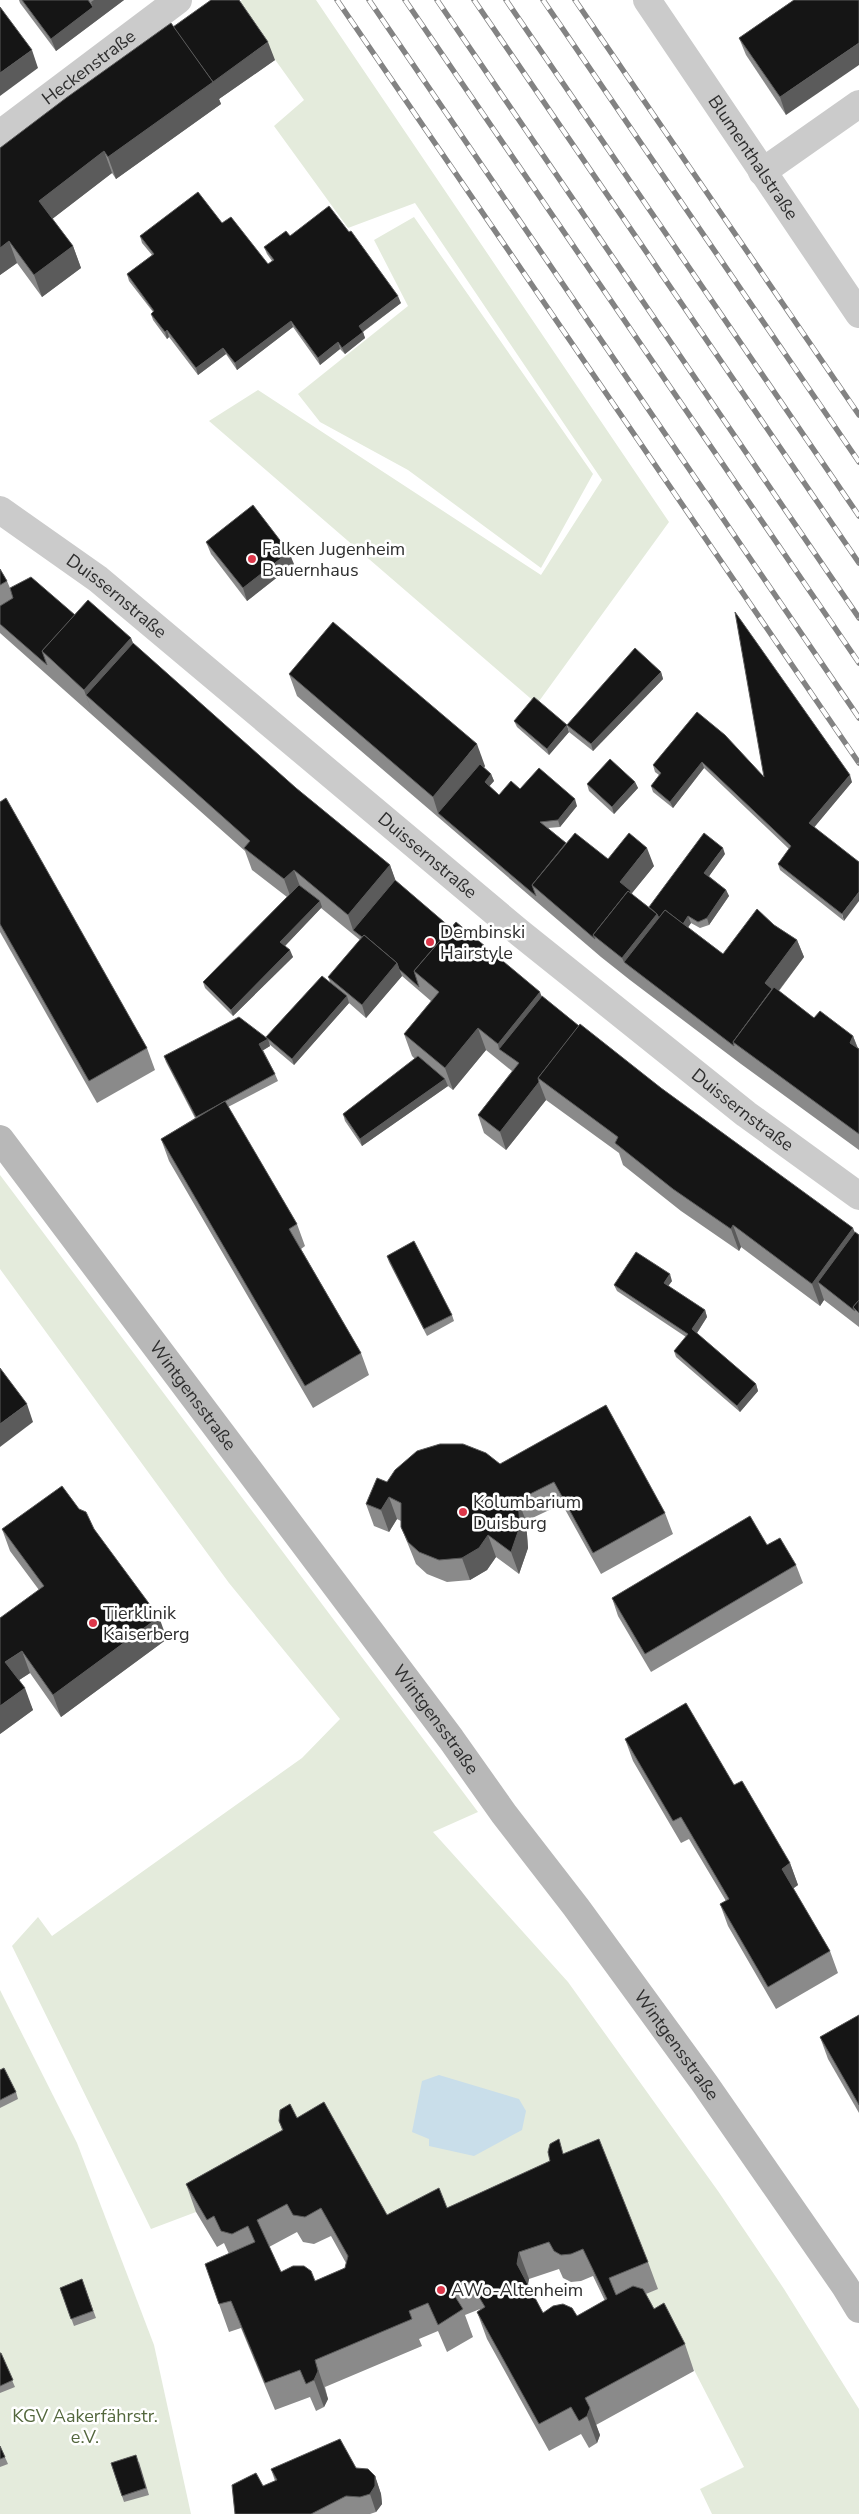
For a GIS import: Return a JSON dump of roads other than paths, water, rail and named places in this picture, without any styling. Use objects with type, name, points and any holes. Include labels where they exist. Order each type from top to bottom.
[{"type":"main road","name":"Wintgensstraße","points":[[0,1139],[451,1739],[510,1822],[576,1907],[705,2084],[846,2286],[859,2309]]},
{"type":"street","name":"Heckenstraße","points":[[0,134],[178,0]]},
{"type":"street","name":"Blumenthalstraße","points":[[647,0],[859,314]]},
{"type":"street","points":[[762,172],[859,104]]},
{"type":"street","name":"Duissernstraße","points":[[0,510],[98,579],[520,933],[746,1114],[859,1196]]},
{"type":"water","points":[[439,2075],[519,2099],[526,2111],[522,2130],[474,2156],[429,2146],[429,2139],[412,2132],[422,2081]]},
{"type":"railway","points":[[337,0],[859,763]]},
{"type":"railway","points":[[369,0],[859,718]]},
{"type":"railway","points":[[405,0],[859,663]]},
{"type":"railway","points":[[437,0],[859,618]]},
{"type":"railway","points":[[474,0],[859,563]]},
{"type":"railway","points":[[506,0],[859,516]]},
{"type":"railway","points":[[543,0],[859,462]]},
{"type":"railway","points":[[575,0],[859,415]]},
{"type":"place","name":"Falken Jugenheim Bauernhaus","points":[[252,559]]},
{"type":"place","name":"Dembinski Hairstyle","points":[[430,942]]},
{"type":"place","name":"Kolumbarium Duisburg","points":[[463,1512]]},
{"type":"place","name":"Tierklinik Kaiserberg","points":[[93,1623]]},
{"type":"place","name":"AWo-Altenheim","points":[[441,2290]]},
{"type":"park label","name":"KGV Aakerfährstr. e.V.","points":[[85,2426]]}]
